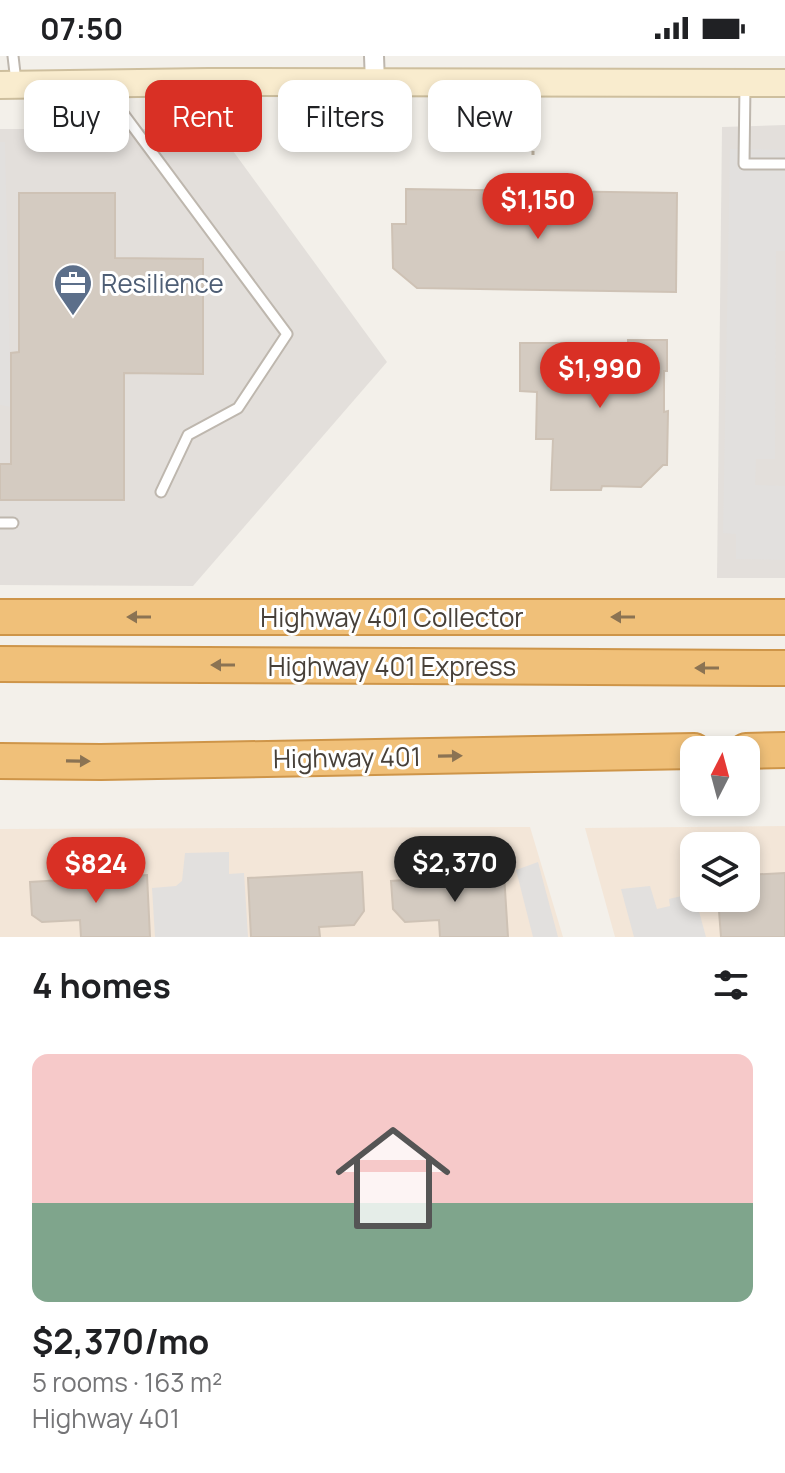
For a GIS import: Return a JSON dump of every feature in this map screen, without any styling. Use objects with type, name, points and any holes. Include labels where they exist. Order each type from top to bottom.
[{"type":"highway","name":"Highway 401 Collector","points":[[0,617],[785,617]]},
{"type":"highway","name":"Highway 401 Express","points":[[0,664],[785,668]]},
{"type":"highway","points":[[760,751],[785,750]]},
{"type":"highway","name":"Highway 401","points":[[0,761],[680,751]]},
{"type":"street","points":[[374,56],[375,80]]},
{"type":"street","points":[[129,83],[278,83]]},
{"type":"street","points":[[541,83],[785,83]]},
{"type":"lane","points":[[8,85],[13,56]]},
{"type":"lane","points":[[745,82],[744,164],[785,164]]},
{"type":"lane","points":[[129,122],[287,334],[238,408],[188,435],[161,492]]},
{"type":"lane","points":[[0,523],[13,523]]},
{"type":"shaded area","points":[[785,125],[785,578],[717,578],[722,127]]},
{"type":"shaded area","points":[[0,129],[24,129],[24,152],[129,152],[129,129],[145,129],[145,152],[234,152],[387,362],[193,586],[0,585]]},
{"type":"shaded area","points":[[0,142],[5,142],[11,407],[0,405]]},
{"type":"shaded area","points":[[730,149],[785,150],[785,251],[776,251],[775,459],[756,459],[755,485],[785,486],[785,560],[736,559],[736,534],[723,533]]},
{"type":"shaded area","points":[[785,826],[785,937],[615,937],[585,828]]},
{"type":"shaded area","points":[[530,827],[563,937],[0,937],[0,829]]},
{"type":"shaded area","points":[[229,852],[229,874],[244,873],[248,937],[155,937],[152,888],[176,886],[182,881],[185,853]]},
{"type":"shaded area","points":[[538,862],[558,937],[533,937],[516,870]]},
{"type":"shaded area","points":[[650,886],[657,909],[670,906],[669,899],[680,896],[680,912],[699,912],[706,937],[634,937],[621,889]]},
{"type":"building","points":[[406,189],[677,193],[676,292],[417,288],[393,268],[392,224],[406,224]]},
{"type":"building","points":[[19,193],[115,193],[115,258],[203,259],[203,374],[124,373],[124,500],[0,500],[0,464],[11,464],[11,353],[19,352]]},
{"type":"building","points":[[628,340],[667,340],[664,412],[668,411],[667,465],[663,465],[641,487],[551,490],[553,439],[536,439],[537,392],[520,391],[520,343],[628,343]]},
{"type":"building","points":[[362,872],[364,911],[354,925],[319,927],[320,937],[251,937],[248,878]]},
{"type":"building","points":[[785,873],[785,937],[721,937],[719,912],[760,912],[760,874]]},
{"type":"building","points":[[504,874],[508,937],[440,937],[439,920],[405,922],[393,909],[391,881]]},
{"type":"building","points":[[147,875],[150,937],[81,937],[80,920],[42,922],[32,915],[30,882]]},
{"type":"place","name":"Resilience","points":[[73,317]]}]
